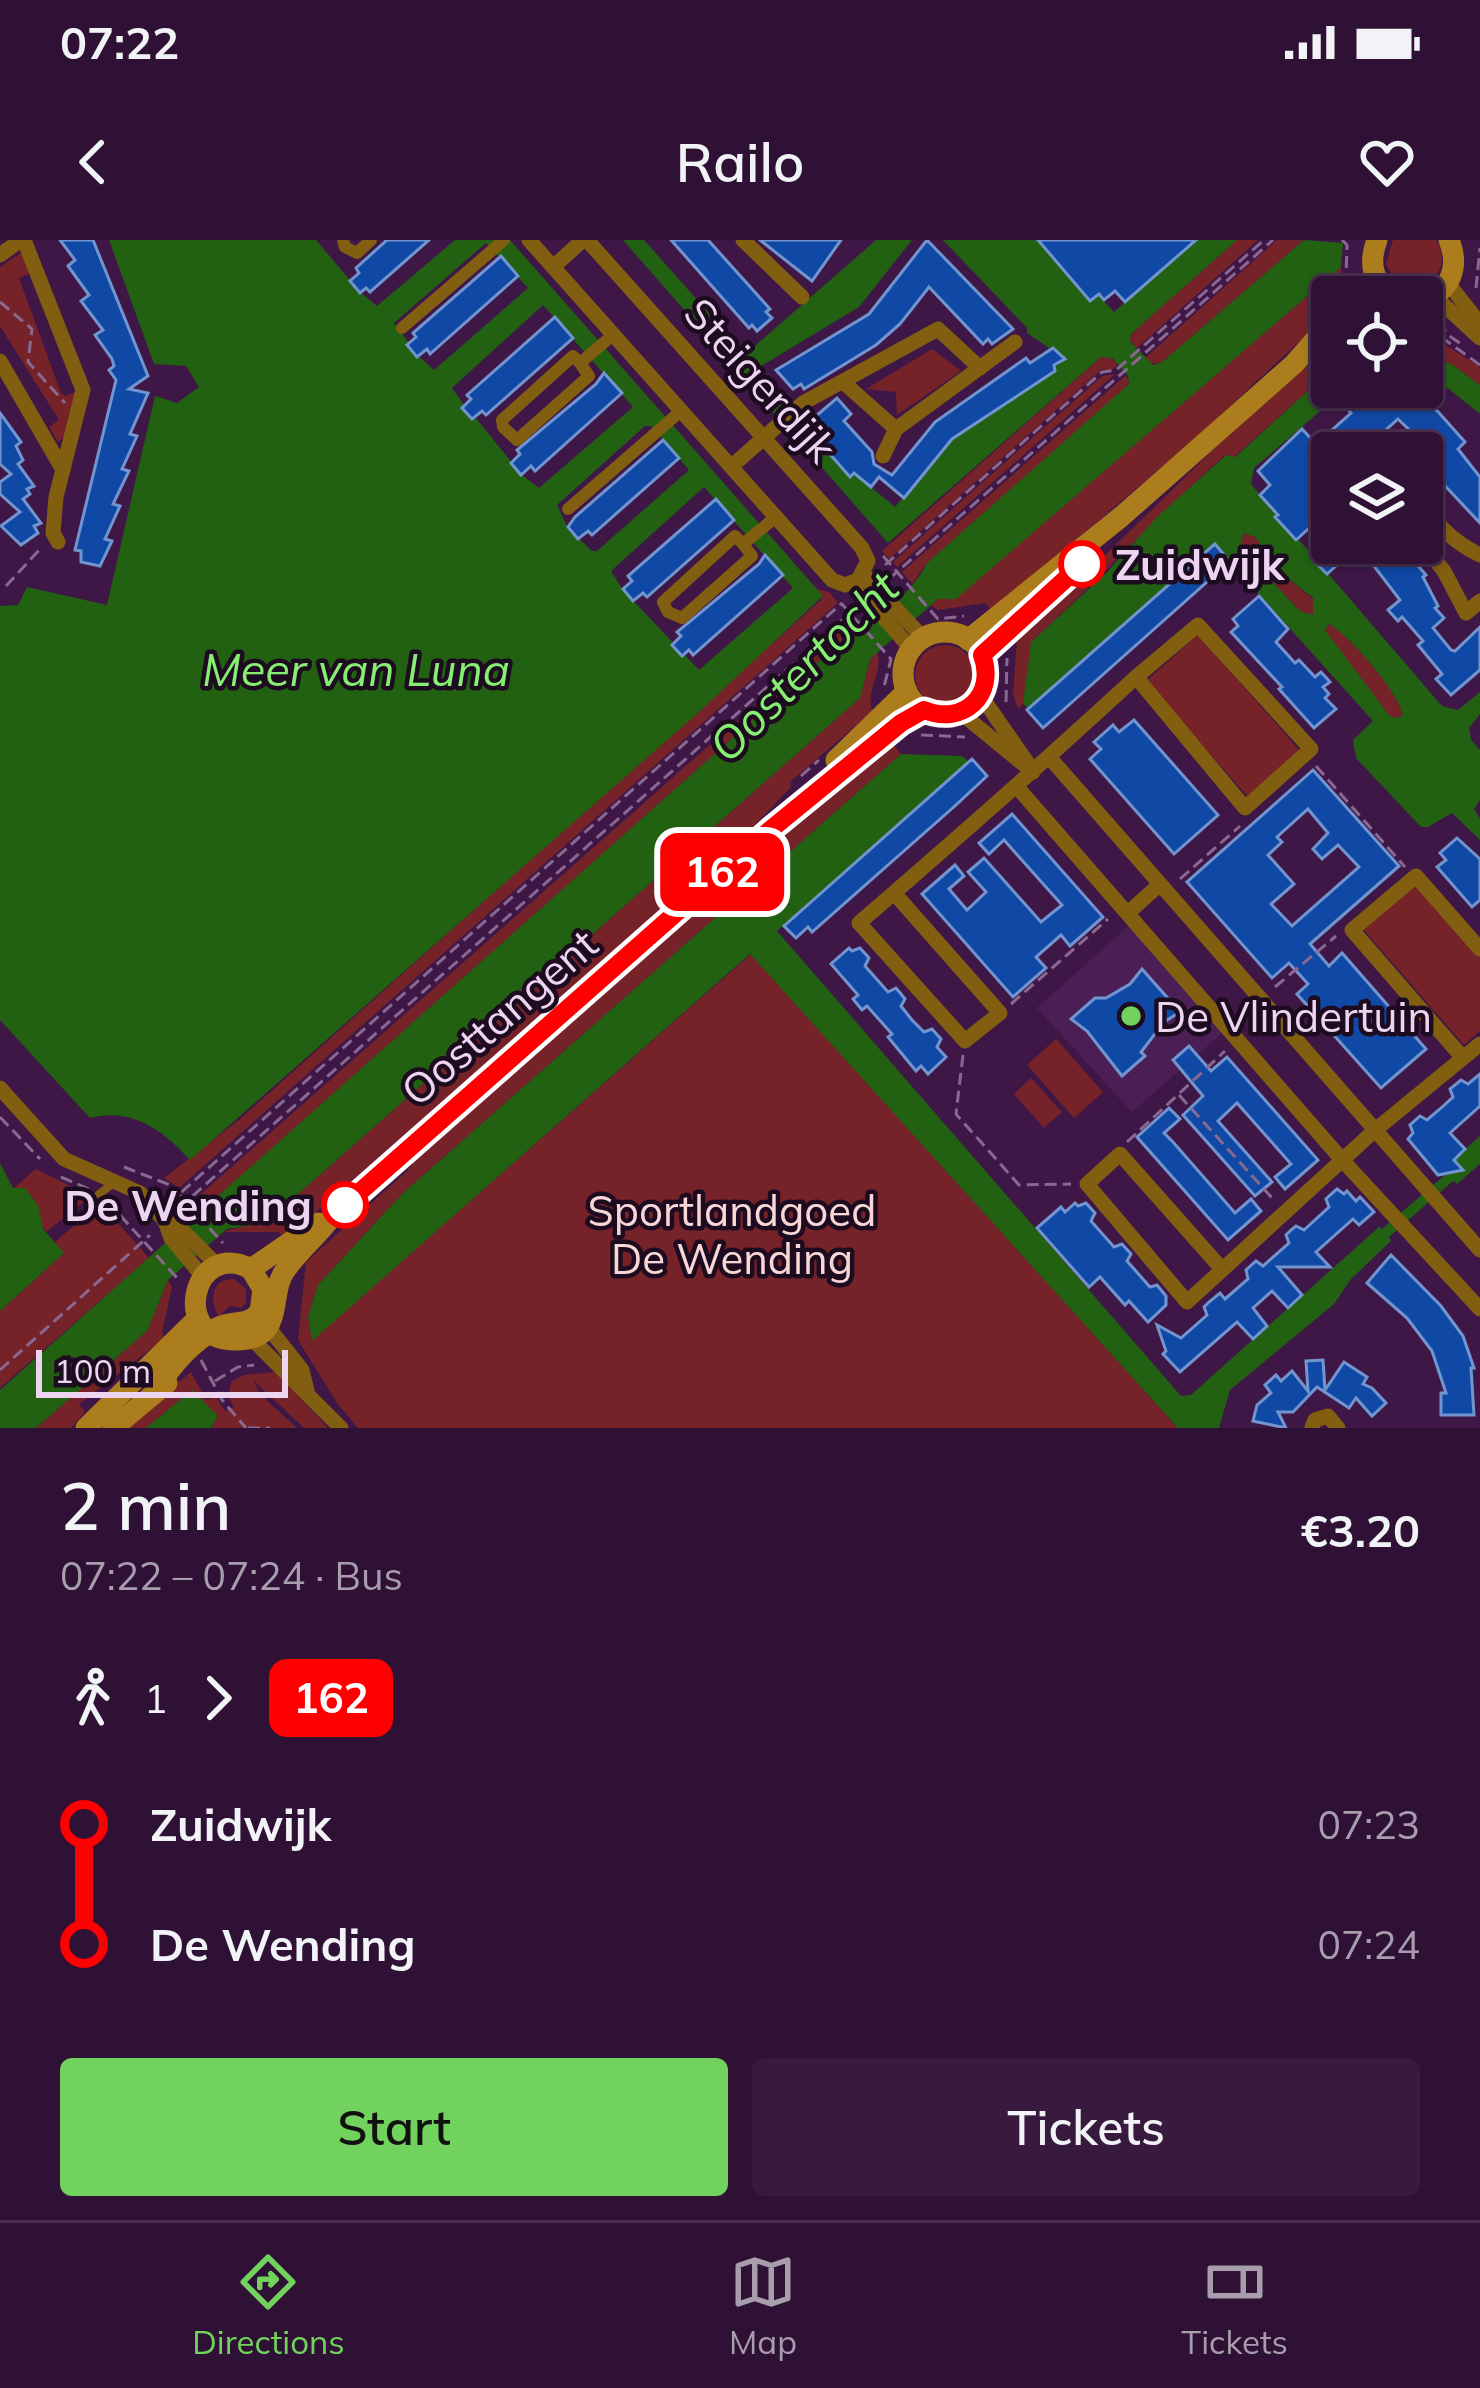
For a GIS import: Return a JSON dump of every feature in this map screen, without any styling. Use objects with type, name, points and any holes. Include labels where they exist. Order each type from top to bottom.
[{"type":"main road","points":[[1376,240],[1372,264],[1378,276]]},
{"type":"main road","points":[[1443,284],[1455,255],[1450,240]]},
{"type":"main road","points":[[975,648],[1092,554],[1122,517],[1311,345]]},
{"type":"main road","points":[[1294,364],[1311,352]]},
{"type":"main road","points":[[941,633],[975,648],[987,671],[981,696],[962,713],[949,716],[924,710],[907,691],[904,665],[912,637],[941,633]]},
{"type":"main road","name":"Oosttangent","points":[[770,830],[907,691]]},
{"type":"main road","name":"Oosttangent","points":[[259,1325],[276,1313],[285,1270],[334,1214],[770,830],[901,723],[924,710]]},
{"type":"main road","name":"Oosttangent","points":[[251,1269],[334,1214]]},
{"type":"main road","points":[[86,1428],[211,1330],[259,1325],[262,1289],[251,1269],[207,1261],[195,1292],[211,1330]]},
{"type":"main road","points":[[113,1428],[181,1375],[211,1330]]},
{"type":"street","points":[[0,255],[22,240],[83,390],[63,470],[55,537]]},
{"type":"street","points":[[343,240],[345,247],[357,253],[371,240]]},
{"type":"street","points":[[402,328],[504,240]]},
{"type":"street","name":"Steigerdijk","points":[[529,240],[832,580],[870,590],[912,637]]},
{"type":"street","points":[[553,267],[585,240]]},
{"type":"street","name":"Steigerdijk","points":[[585,240],[771,432],[862,548],[870,590]]},
{"type":"street","points":[[743,240],[802,297]]},
{"type":"street","points":[[1443,302],[1480,324]]},
{"type":"street","points":[[1443,304],[1480,338]]},
{"type":"street","points":[[732,466],[802,403],[938,329],[980,368]]},
{"type":"street","name":"Steigerdijk","points":[[580,363],[614,334]]},
{"type":"street","points":[[883,456],[896,429],[1015,341]]},
{"type":"street","name":"Steigerdijk","points":[[572,356],[580,363],[589,376],[517,440],[511,437],[502,420],[572,356]]},
{"type":"street","points":[[0,362],[63,470]]},
{"type":"street","points":[[843,382],[896,429]]},
{"type":"street","name":"Steigerdijk","points":[[568,509],[682,410]]},
{"type":"street","name":"Steigerdijk","points":[[743,544],[776,516]]},
{"type":"street","points":[[1443,528],[1464,548],[1480,555]]},
{"type":"street","name":"Steigerdijk","points":[[735,536],[743,544],[752,556],[682,618],[668,612],[663,602],[735,536]]},
{"type":"street","points":[[1438,564],[1466,613],[1480,601]]},
{"type":"street","points":[[894,893],[1000,1013],[965,1041],[859,923],[1136,677],[1198,625],[1311,749],[1245,808],[1136,677]]},
{"type":"street","points":[[981,696],[1033,772]]},
{"type":"street","points":[[962,713],[1033,772]]},
{"type":"street","points":[[1050,758],[1480,1250]]},
{"type":"street","points":[[1017,787],[1343,1162],[1480,1309]]},
{"type":"street","points":[[1463,1058],[1352,930],[1414,877],[1480,949]]},
{"type":"street","points":[[1126,909],[1162,889]]},
{"type":"street","points":[[1221,1268],[1120,1154],[1087,1184],[1187,1302],[1374,1131],[1480,1044]]},
{"type":"street","points":[[0,1088],[64,1159],[118,1173],[207,1261]]},
{"type":"street","points":[[259,1325],[308,1394],[341,1428]]},
{"type":"street","points":[[1312,1428],[1315,1420],[1328,1416],[1338,1428]]},
{"type":"lane","points":[[99,1194],[118,1173]]},
{"type":"path","points":[[0,1370],[1264,240]]},
{"type":"path","points":[[169,1222],[179,1194],[870,590],[1102,372],[1118,372],[1143,355],[1273,240]]},
{"type":"path","points":[[1342,240],[1347,245],[1350,276]]},
{"type":"path","points":[[1468,295],[1479,288],[1480,248]]},
{"type":"path","points":[[0,302],[32,329],[28,362],[78,414]]},
{"type":"path","points":[[1443,332],[1480,357]]},
{"type":"path","points":[[1443,339],[1480,364]]},
{"type":"path","points":[[6,586],[55,537]]},
{"type":"path","points":[[896,573],[938,619],[978,615]]},
{"type":"path","points":[[851,613],[891,659],[881,700]]},
{"type":"path","points":[[1005,708],[1008,644]]},
{"type":"path","points":[[910,735],[972,737]]},
{"type":"path","points":[[1306,754],[1414,877]]},
{"type":"path","points":[[1162,889],[1245,822],[1245,808]]},
{"type":"path","points":[[1000,1013],[1126,909]]},
{"type":"path","points":[[1260,1000],[1341,932],[1352,930]]},
{"type":"path","points":[[1120,1154],[1129,1137],[1238,1040]]},
{"type":"path","points":[[965,1041],[956,1114],[1019,1185],[1087,1184]]},
{"type":"path","points":[[1178,1094],[1285,1213]]},
{"type":"path","points":[[118,1173],[170,1185],[193,1209],[207,1261],[150,1247],[143,1240]]},
{"type":"path","points":[[215,1381],[238,1367],[259,1365]]},
{"type":"path","points":[[206,1366],[222,1400],[247,1428],[270,1428]]},
{"type":"shaded area","name":"De Vlindertuin","points":[[1135,920],[1228,1028],[1132,1112],[1037,1008]]},
{"type":"green space","points":[[1237,240],[1258,240],[1137,348],[1130,340],[1132,333]]},
{"type":"green space","points":[[1277,240],[1304,240],[1162,362],[1150,364],[1145,358]]},
{"type":"green space","points":[[1393,240],[1436,240],[1441,254],[1435,276],[1393,276],[1386,264]]},
{"type":"green space","points":[[22,252],[32,273],[19,278],[61,393],[76,392],[64,437],[58,442],[49,427],[59,420],[0,326],[0,267]]},
{"type":"green space","points":[[1311,293],[1311,331],[1200,434],[993,611],[985,603],[938,610],[931,605],[938,599],[956,598]]},
{"type":"green space","points":[[1443,343],[1480,367],[1480,385],[1443,361]]},
{"type":"green space","points":[[932,349],[961,371],[897,415],[896,392],[866,389]]},
{"type":"green space","points":[[1109,356],[1118,365],[1110,371],[1102,369],[889,559],[882,551],[1101,357]]},
{"type":"green space","points":[[1311,363],[1311,388],[1234,457],[1225,455],[1031,642],[1024,704],[1018,709],[1013,695],[1017,639],[1099,568],[1097,563]]},
{"type":"green space","points":[[1115,374],[897,567],[893,562],[1102,376]]},
{"type":"green space","points":[[1126,375],[1125,389],[927,563],[912,584],[902,572]]},
{"type":"green space","points":[[1244,533],[1255,537],[1280,572],[1313,599],[1316,611],[1312,615],[1300,611],[1244,552]]},
{"type":"green space","points":[[817,589],[829,592],[838,603],[179,1188],[164,1178],[240,1119],[822,599]]},
{"type":"green space","points":[[850,621],[856,628],[203,1210],[193,1201]]},
{"type":"green space","points":[[1329,624],[1372,666],[1403,716],[1389,715],[1328,638]]},
{"type":"green space","points":[[1198,635],[1300,751],[1248,797],[1146,681]]},
{"type":"green space","points":[[945,645],[966,654],[975,675],[966,696],[945,705],[924,696],[915,675],[924,654]]},
{"type":"green space","points":[[877,652],[873,711],[790,782],[791,787],[732,849],[286,1238],[278,1232],[223,1232],[271,1218],[860,698],[870,659]]},
{"type":"green space","name":"Sportlandgoed De Wending","points":[[889,739],[901,754],[403,1193],[318,1285],[308,1317],[312,1340],[751,954],[1178,1428],[358,1428],[298,1340],[306,1262],[419,1155]]},
{"type":"green space","points":[[1414,882],[1480,956],[1480,1031],[1464,1045],[1362,928]]},
{"type":"green space","points":[[1056,1039],[1103,1092],[1074,1118],[1027,1065]]},
{"type":"green space","points":[[1031,1078],[1062,1112],[1044,1128],[1014,1094]]},
{"type":"green space","points":[[36,1169],[91,1196],[46,1232],[14,1188]]},
{"type":"green space","points":[[100,1203],[149,1258],[0,1388],[0,1311],[63,1254],[55,1242]]},
{"type":"green space","points":[[234,1279],[246,1289],[246,1303],[241,1308],[230,1306],[219,1316],[214,1292],[221,1283]]},
{"type":"green space","points":[[168,1280],[172,1287],[164,1339],[79,1404],[85,1412],[71,1428],[36,1428],[147,1331]]},
{"type":"green space","points":[[191,1372],[206,1400],[216,1397],[225,1411],[234,1407],[228,1397],[231,1382],[244,1375],[276,1372],[328,1428],[304,1428],[253,1380],[261,1395],[297,1428],[211,1428],[211,1413],[191,1391],[146,1428],[124,1428]]},
{"type":"water","name":"Meer van Luna","points":[[109,240],[316,240],[377,306],[455,240],[510,240],[823,596],[699,712],[190,1160],[146,1124],[120,1116],[90,1118],[0,1020],[0,606],[18,605],[27,587],[107,605],[155,396],[177,403],[199,387],[186,366],[154,364]],"holes":[[[486,243],[528,288],[434,370],[407,346],[394,323]],[[543,305],[633,407],[539,488],[462,408],[452,388]],[[645,426],[651,426],[689,470],[597,551],[568,528],[557,505]],[[704,487],[793,588],[699,670],[623,590],[611,571]]]},
{"type":"water","points":[[623,240],[644,240],[748,352],[876,240],[912,240],[859,307],[758,368],[826,441],[822,445],[849,476],[854,473],[895,507],[952,439],[1054,372],[1065,359],[1027,333],[943,240],[1037,240],[1090,301],[1098,295],[1114,312],[1196,240],[1237,240],[1131,334],[1130,341],[1153,365],[1304,240],[1343,243],[1341,267],[1331,276],[1311,276],[1311,293],[956,599],[938,599],[870,659],[860,698],[271,1218],[227,1229],[168,1280],[147,1331],[36,1428],[0,1428],[0,1390],[856,628],[897,601],[927,563],[1129,384],[1128,376],[1112,358],[1101,357],[888,543]]},
{"type":"water","points":[[1443,361],[1480,385],[1480,414],[1443,387]]},
{"type":"water","points":[[1311,388],[1311,408],[1324,408],[1254,468],[1251,484],[1311,554],[1311,564],[1320,564],[1442,706],[1458,710],[1480,692],[1480,714],[1469,728],[1480,750],[1480,800],[1474,809],[1480,819],[1480,840],[1452,813],[1421,827],[1356,758],[1353,740],[1373,721],[1214,544],[1028,709],[1023,703],[1031,642],[1226,455],[1235,457]],"holes":[[[1244,533],[1255,537],[1280,572],[1313,598],[1313,615],[1300,611],[1244,552]],[[1329,624],[1349,640],[1393,694],[1403,716],[1389,715],[1325,630]]]},
{"type":"water","points":[[901,754],[962,756],[969,762],[777,931],[1181,1396],[1191,1395],[1379,1227],[1446,1174],[1443,1169],[1480,1136],[1480,1164],[1457,1184],[1453,1181],[1389,1237],[1391,1241],[1351,1279],[1334,1304],[1230,1390],[1219,1428],[1178,1428],[750,954],[312,1341],[308,1317],[318,1285],[403,1193]]},
{"type":"water","points":[[0,1163],[13,1188],[25,1188],[38,1205],[43,1229],[64,1253],[0,1311]]},
{"type":"water","points":[[192,1390],[218,1416],[211,1428],[146,1428]]},
{"type":"building","points":[[60,240],[93,240],[148,376],[129,389],[148,393],[130,434],[137,436],[122,469],[129,471],[113,504],[120,506],[105,539],[112,541],[100,566],[81,562],[81,551],[75,550],[116,380],[109,370],[114,366],[112,359],[95,335],[103,330],[81,301],[89,295],[68,266],[75,260]]},
{"type":"building","points":[[387,240],[429,240],[370,292],[366,288],[360,293],[350,281],[359,273],[356,268]]},
{"type":"building","points":[[671,240],[708,240],[770,309],[766,312],[772,318],[757,331],[752,325],[749,328]]},
{"type":"building","points":[[760,240],[841,240],[812,281]]},
{"type":"building","points":[[927,240],[1013,329],[992,344],[988,339],[983,344],[929,287],[876,345],[804,389],[801,384],[793,389],[776,370],[869,314]]},
{"type":"building","points":[[1038,240],[1196,240],[1125,302],[1115,291],[1104,300],[1099,294],[1090,301]]},
{"type":"building","points":[[501,256],[518,276],[430,354],[427,349],[417,357],[407,345],[416,337],[413,333]]},
{"type":"building","points":[[555,317],[573,338],[486,415],[482,411],[472,419],[462,408],[471,399],[467,395]]},
{"type":"building","points":[[1053,348],[1065,359],[1054,365],[1055,371],[952,439],[904,498],[879,477],[871,487],[854,473],[850,477],[809,422],[837,398],[851,414],[844,421],[872,452],[874,464],[892,475],[935,422],[1026,358],[1030,363]]},
{"type":"building","points":[[604,373],[622,393],[535,471],[531,466],[521,475],[511,463],[520,454],[517,450]]},
{"type":"building","points":[[1347,408],[1435,408],[1465,442],[1458,449],[1480,477],[1480,523],[1443,484],[1443,432],[1411,432],[1398,419],[1383,432],[1330,432],[1351,413]]},
{"type":"building","points":[[0,413],[21,442],[16,446],[23,460],[18,464],[34,486],[23,499],[41,523],[34,526],[38,533],[21,545],[1,526],[20,512],[0,494],[0,482],[11,474],[0,464]]},
{"type":"building","points":[[1302,429],[1311,439],[1311,526],[1296,540],[1260,495],[1270,485],[1258,471]]},
{"type":"building","points":[[663,440],[679,458],[592,535],[588,531],[578,539],[568,527],[575,517]]},
{"type":"building","points":[[716,499],[734,520],[647,597],[643,593],[633,601],[623,589],[632,581],[628,576]]},
{"type":"building","points":[[1215,544],[1226,557],[1213,569],[1217,573],[1043,728],[1027,710]]},
{"type":"building","points":[[765,555],[783,575],[693,655],[689,650],[682,656],[672,645],[681,636],[677,632]]},
{"type":"building","points":[[1317,564],[1338,564],[1327,574]]},
{"type":"building","points":[[1416,564],[1444,618],[1433,628],[1451,650],[1480,627],[1480,670],[1451,695],[1436,679],[1442,674],[1418,645],[1423,641],[1402,617],[1398,621],[1388,610],[1400,600],[1374,566]]},
{"type":"building","points":[[1259,596],[1288,629],[1276,642],[1295,663],[1299,660],[1315,677],[1321,672],[1330,682],[1323,687],[1329,694],[1325,698],[1336,709],[1314,728],[1231,632],[1238,626],[1233,619]]},
{"type":"building","points":[[1134,720],[1218,815],[1174,854],[1090,759],[1101,749],[1094,742],[1113,725],[1119,732]]},
{"type":"building","points":[[972,759],[987,776],[956,805],[812,932],[808,927],[796,938],[784,926]]},
{"type":"building","points":[[1313,770],[1399,866],[1310,944],[1329,966],[1342,953],[1426,1049],[1381,1088],[1297,994],[1308,984],[1289,963],[1272,978],[1187,882]],"holes":[[[1308,809],[1328,833],[1313,849],[1322,859],[1338,845],[1359,867],[1292,926],[1271,904],[1294,884],[1268,855],[1282,842],[1277,837]]]},
{"type":"building","points":[[1012,814],[1103,917],[1070,946],[1061,935],[1036,957],[1046,968],[1013,997],[922,894],[955,865],[964,876],[949,889],[967,910],[986,892],[968,872],[984,858],[1041,922],[1062,905],[1004,840],[989,854],[979,843]]},
{"type":"building","points":[[1457,838],[1480,859],[1480,900],[1472,907],[1437,867],[1446,860],[1440,853]]},
{"type":"building","points":[[849,948],[860,948],[869,958],[865,966],[888,992],[896,988],[905,999],[901,1006],[912,1020],[941,1039],[937,1047],[946,1057],[928,1074],[921,1066],[916,1071],[867,1006],[862,1010],[853,999],[858,995],[831,964]]},
{"type":"building","points":[[1142,969],[1180,1012],[1164,1022],[1141,1052],[1145,1056],[1122,1076],[1087,1031],[1071,1019],[1095,998],[1106,998],[1130,984]]},
{"type":"building","points":[[1189,1046],[1211,1071],[1227,1057],[1318,1160],[1285,1189],[1275,1177],[1291,1164],[1237,1103],[1218,1121],[1272,1182],[1255,1196],[1183,1115],[1203,1096],[1173,1060]]},
{"type":"building","points":[[1480,1074],[1480,1106],[1450,1133],[1465,1149],[1454,1160],[1463,1170],[1438,1175],[1408,1139],[1413,1133],[1410,1125],[1440,1109],[1453,1097],[1450,1089],[1461,1080],[1468,1084]]},
{"type":"building","points":[[1169,1108],[1180,1119],[1164,1133],[1235,1213],[1251,1199],[1261,1211],[1228,1240],[1137,1137]]},
{"type":"building","points":[[1337,1189],[1347,1191],[1356,1201],[1360,1197],[1374,1212],[1359,1225],[1353,1219],[1316,1252],[1330,1267],[1278,1267],[1302,1295],[1288,1308],[1272,1291],[1253,1308],[1267,1326],[1253,1339],[1237,1322],[1180,1372],[1163,1354],[1157,1325],[1181,1338],[1207,1315],[1204,1307],[1209,1302],[1220,1293],[1225,1299],[1248,1279],[1246,1270],[1256,1261],[1263,1266],[1289,1243],[1286,1235],[1291,1230],[1296,1226],[1304,1230],[1329,1207],[1326,1199]]},
{"type":"building","points":[[1075,1203],[1086,1203],[1095,1213],[1091,1221],[1114,1247],[1122,1244],[1131,1254],[1127,1261],[1150,1287],[1157,1285],[1166,1296],[1166,1305],[1148,1322],[1100,1277],[1089,1287],[1037,1228],[1061,1207],[1065,1212]]},
{"type":"building","points":[[1391,1255],[1463,1336],[1474,1368],[1474,1415],[1441,1415],[1441,1393],[1446,1393],[1432,1351],[1407,1318],[1367,1283]]},
{"type":"building","points":[[1323,1360],[1325,1390],[1344,1362],[1367,1377],[1363,1384],[1386,1403],[1372,1416],[1356,1398],[1349,1408],[1317,1387],[1293,1412],[1278,1412],[1286,1428],[1253,1421],[1257,1405],[1271,1393],[1265,1385],[1276,1375],[1281,1381],[1292,1371],[1308,1391],[1306,1361]]},
{"type":"bus line","name":"162","points":[[345,1205],[770,830],[901,723],[924,710],[949,716],[973,706],[986,684],[982,655],[1082,564]]},
{"type":"place","name":"Zuidwijk","points":[[1082,564]]},
{"type":"place","name":"De Vlindertuin","points":[[1131,1016]]},
{"type":"place","name":"De Wending","points":[[345,1205]]},
{"type":"water label","name":"Oostertocht","points":[[803,666]]}]
